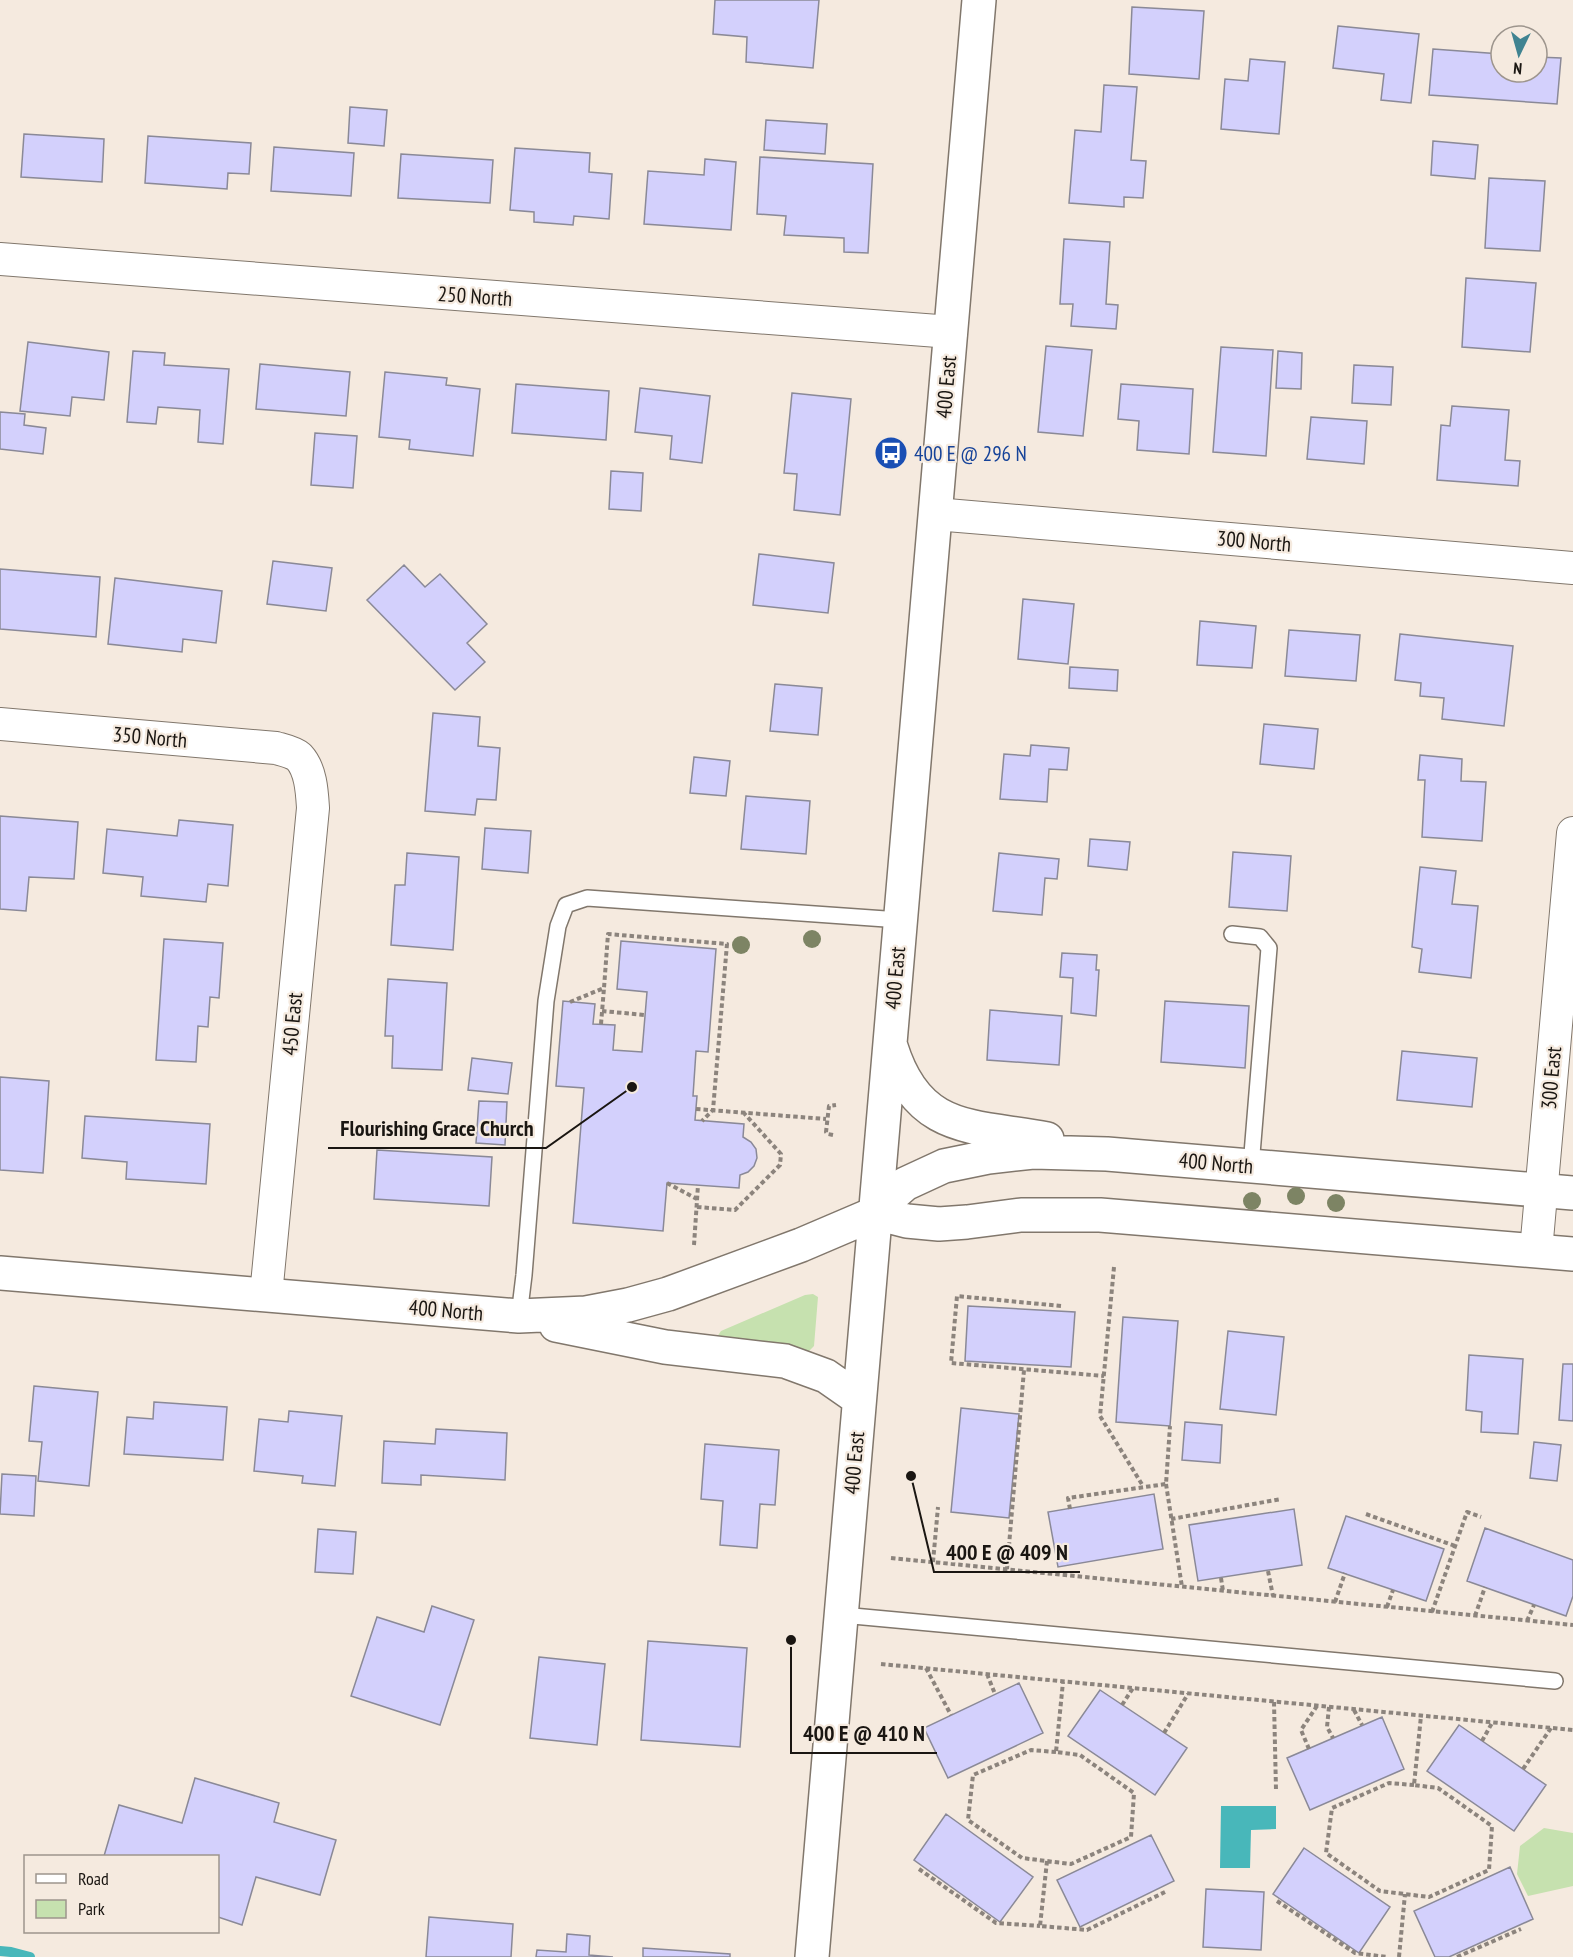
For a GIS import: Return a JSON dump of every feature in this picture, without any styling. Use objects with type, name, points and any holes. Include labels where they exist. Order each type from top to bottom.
[{"type":"main road","name":"400 East","points":[[812,1957],[979,0]]},
{"type":"main road","points":[[890,1042],[896,1063],[906,1083],[919,1100],[953,1122],[971,1128],[1046,1138],[1107,1154]]},
{"type":"main road","name":"400 North","points":[[0,1273],[519,1316],[586,1313],[668,1294],[801,1245],[876,1213],[905,1184],[944,1166],[988,1157],[1033,1152],[1107,1154],[1557,1192]]},
{"type":"main road","points":[[876,1213],[907,1221],[939,1224],[1021,1215],[1100,1215],[1573,1254]]},
{"type":"main road","points":[[519,1316],[665,1347],[786,1361],[826,1376],[859,1399]]},
{"type":"street","name":"250 North","points":[[0,259],[951,332]]},
{"type":"street","name":"300 North","points":[[935,514],[1573,568]]},
{"type":"street","name":"350 North","points":[[0,724],[262,746],[276,748],[298,756]]},
{"type":"street","name":"450 East","points":[[266,1295],[313,808],[310,781],[306,768],[298,756]]},
{"type":"street","name":"300 East","points":[[1536,1251],[1557,1192],[1573,833]]},
{"type":"lane","points":[[519,1316],[546,1001],[558,926],[566,905],[587,898],[900,920]]},
{"type":"lane","points":[[1232,934],[1260,937],[1269,948],[1251,1166]]},
{"type":"lane","points":[[842,1615],[1555,1681]]},
{"type":"path","points":[[601,1024],[608,933],[727,944],[713,1110],[702,1121]]},
{"type":"path","points":[[570,1002],[604,988]]},
{"type":"path","points":[[602,1011],[645,1015]]},
{"type":"path","points":[[834,1135],[826,1132],[826,1119],[829,1106],[836,1105]]},
{"type":"path","points":[[696,1108],[826,1119]]},
{"type":"path","points":[[697,1208],[735,1210],[780,1165],[781,1154],[743,1112]]},
{"type":"path","points":[[667,1183],[697,1199]]},
{"type":"path","points":[[694,1245],[698,1185]]},
{"type":"path","points":[[1114,1267],[1100,1416],[1143,1486]]},
{"type":"path","points":[[1061,1306],[957,1296],[951,1363],[1104,1376]]},
{"type":"path","points":[[1007,1569],[1024,1370]]},
{"type":"path","points":[[1170,1426],[1166,1484],[1182,1587]]},
{"type":"path","points":[[1070,1509],[1068,1498],[1166,1484]]},
{"type":"path","points":[[1171,1519],[1281,1499]]},
{"type":"path","points":[[933,1562],[938,1507]]},
{"type":"path","points":[[1432,1612],[1467,1512],[1481,1517]]},
{"type":"path","points":[[1366,1515],[1455,1546]]},
{"type":"path","points":[[891,1558],[1573,1626]]},
{"type":"path","points":[[1268,1571],[1273,1596]]},
{"type":"path","points":[[1335,1602],[1345,1573]]},
{"type":"path","points":[[1221,1578],[1223,1591]]},
{"type":"path","points":[[1475,1616],[1485,1587]]},
{"type":"path","points":[[1387,1607],[1393,1590]]},
{"type":"path","points":[[1527,1621],[1534,1605]]},
{"type":"path","points":[[881,1664],[1573,1730]]},
{"type":"path","points":[[926,1668],[951,1715]]},
{"type":"path","points":[[987,1674],[995,1694]]},
{"type":"path","points":[[1056,1752],[1063,1682]]},
{"type":"path","points":[[1122,1705],[1133,1688]]},
{"type":"path","points":[[1164,1733],[1188,1694]]},
{"type":"path","points":[[1274,1702],[1275,1790]]},
{"type":"path","points":[[1309,1749],[1301,1730],[1317,1706]]},
{"type":"path","points":[[1329,1707],[1327,1727],[1333,1738]]},
{"type":"path","points":[[1354,1709],[1362,1725]]},
{"type":"path","points":[[1414,1785],[1421,1716]]},
{"type":"path","points":[[1482,1740],[1492,1723]]},
{"type":"path","points":[[1523,1769],[1551,1728]]},
{"type":"path","points":[[1031,1750],[1056,1752],[1080,1755],[1134,1793],[1131,1837],[1071,1864],[1022,1858],[968,1820],[973,1775],[1031,1750]]},
{"type":"path","points":[[1389,1783],[1414,1785],[1438,1788],[1492,1826],[1489,1870],[1429,1897],[1380,1891],[1326,1852],[1332,1808],[1389,1783]]},
{"type":"path","points":[[1040,1926],[1047,1861]]},
{"type":"path","points":[[919,1869],[996,1923],[1087,1930],[1165,1892]]},
{"type":"path","points":[[1399,1957],[1405,1894]]},
{"type":"path","points":[[1277,1901],[1355,1953],[1387,1957]]},
{"type":"path","points":[[1457,1957],[1521,1929]]},
{"type":"green space","points":[[813,1294],[818,1297],[814,1346],[804,1356],[717,1337],[721,1331],[805,1295]]},
{"type":"green space","points":[[1544,1828],[1573,1833],[1573,1886],[1528,1896],[1517,1874],[1520,1846]]},
{"type":"water","points":[[1221,1806],[1276,1806],[1276,1829],[1251,1830],[1250,1868],[1220,1868]]},
{"type":"building","points":[[715,0],[819,0],[813,68],[746,62],[747,37],[713,34]]},
{"type":"building","points":[[1132,7],[1204,11],[1199,79],[1129,74]]},
{"type":"building","points":[[1338,26],[1419,34],[1411,103],[1381,100],[1384,74],[1333,68]]},
{"type":"building","points":[[1433,49],[1489,53],[1489,84],[1549,84],[1549,58],[1561,58],[1557,104],[1429,95]]},
{"type":"building","points":[[1250,59],[1285,62],[1279,134],[1221,129],[1225,79],[1248,81]]},
{"type":"building","points":[[1104,85],[1137,87],[1131,160],[1146,161],[1143,198],[1124,197],[1124,207],[1069,203],[1075,130],[1101,132]]},
{"type":"building","points":[[350,107],[387,110],[384,146],[348,143]]},
{"type":"building","points":[[766,120],[827,124],[825,154],[764,150]]},
{"type":"building","points":[[24,134],[104,139],[102,182],[21,177]]},
{"type":"building","points":[[148,136],[251,143],[249,174],[228,173],[227,189],[145,183]]},
{"type":"building","points":[[1433,141],[1478,145],[1475,179],[1431,175]]},
{"type":"building","points":[[274,147],[354,153],[351,196],[271,191]]},
{"type":"building","points":[[515,148],[590,153],[589,172],[612,174],[609,219],[574,216],[573,225],[534,222],[534,212],[510,210]]},
{"type":"building","points":[[401,154],[493,160],[490,203],[398,198]]},
{"type":"building","points":[[760,157],[873,164],[868,253],[844,252],[844,238],[784,235],[786,216],[757,214]]},
{"type":"building","points":[[705,159],[736,162],[731,230],[644,224],[648,171],[704,175]]},
{"type":"building","points":[[1489,178],[1545,181],[1540,251],[1485,248]]},
{"type":"building","points":[[1064,239],[1110,242],[1106,304],[1118,305],[1116,329],[1071,326],[1073,304],[1060,304]]},
{"type":"building","points":[[1466,278],[1536,283],[1530,352],[1462,347]]},
{"type":"building","points":[[28,342],[109,352],[104,400],[72,397],[70,416],[20,411]]},
{"type":"building","points":[[1046,346],[1092,350],[1083,436],[1038,432]]},
{"type":"building","points":[[1221,347],[1273,350],[1266,456],[1213,452]]},
{"type":"building","points":[[133,351],[165,353],[164,365],[229,369],[223,444],[198,442],[200,410],[158,407],[156,424],[127,422]]},
{"type":"building","points":[[1278,351],[1302,353],[1301,389],[1276,388]]},
{"type":"building","points":[[260,364],[350,372],[346,416],[256,409]]},
{"type":"building","points":[[1354,365],[1393,367],[1391,405],[1352,403]]},
{"type":"building","points":[[385,372],[447,378],[446,385],[480,389],[473,456],[409,449],[410,440],[379,437]]},
{"type":"building","points":[[516,384],[609,391],[606,440],[512,433]]},
{"type":"building","points":[[1121,384],[1193,389],[1189,454],[1137,450],[1139,421],[1118,419]]},
{"type":"building","points":[[640,388],[710,396],[702,463],[670,459],[672,436],[635,432]]},
{"type":"building","points":[[792,393],[851,399],[840,515],[794,510],[797,474],[784,473]]},
{"type":"building","points":[[1452,406],[1509,410],[1505,460],[1520,461],[1518,486],[1437,480],[1441,425],[1450,426]]},
{"type":"building","points":[[0,412],[25,414],[24,425],[46,428],[43,454],[0,449]]},
{"type":"building","points":[[1311,417],[1367,421],[1364,464],[1307,459]]},
{"type":"building","points":[[315,433],[357,436],[353,488],[311,485]]},
{"type":"building","points":[[611,471],[643,473],[641,511],[609,509]]},
{"type":"building","points":[[759,554],[834,563],[828,613],[753,605]]},
{"type":"building","points":[[273,561],[332,568],[326,611],[267,604]]},
{"type":"building","points":[[404,565],[425,587],[440,574],[487,624],[467,643],[485,662],[455,690],[367,600]]},
{"type":"building","points":[[0,569],[100,577],[96,637],[0,629]]},
{"type":"building","points":[[115,578],[222,591],[216,643],[183,639],[182,652],[108,644]]},
{"type":"building","points":[[1023,599],[1074,604],[1068,664],[1018,659]]},
{"type":"building","points":[[1200,621],[1256,626],[1252,668],[1197,665]]},
{"type":"building","points":[[1289,630],[1360,635],[1356,681],[1285,676]]},
{"type":"building","points":[[1400,634],[1513,646],[1504,726],[1442,719],[1444,698],[1420,696],[1421,683],[1395,680]]},
{"type":"building","points":[[1070,667],[1118,670],[1117,691],[1069,688]]},
{"type":"building","points":[[775,684],[822,688],[818,735],[770,731]]},
{"type":"building","points":[[433,713],[480,717],[478,746],[500,748],[496,800],[477,799],[475,815],[425,811]]},
{"type":"building","points":[[1264,724],[1318,729],[1314,769],[1260,764]]},
{"type":"building","points":[[1031,745],[1069,748],[1067,770],[1049,769],[1047,802],[1000,799],[1004,754],[1030,756]]},
{"type":"building","points":[[1420,755],[1462,759],[1461,781],[1486,782],[1482,841],[1422,837],[1425,780],[1418,780]]},
{"type":"building","points":[[694,757],[730,761],[726,796],[690,793]]},
{"type":"building","points":[[746,796],[810,801],[806,854],[741,849]]},
{"type":"building","points":[[0,816],[78,822],[74,879],[29,877],[26,911],[0,909]]},
{"type":"building","points":[[179,820],[233,825],[228,886],[208,884],[206,902],[141,896],[143,877],[103,873],[107,829],[177,836]]},
{"type":"building","points":[[485,828],[531,831],[528,873],[482,869]]},
{"type":"building","points":[[1090,839],[1130,842],[1127,870],[1088,866]]},
{"type":"building","points":[[1233,852],[1291,856],[1287,911],[1229,907]]},
{"type":"building","points":[[407,853],[459,857],[453,950],[391,945],[395,885],[405,885]]},
{"type":"building","points":[[999,853],[1059,859],[1057,879],[1045,878],[1042,915],[993,911]]},
{"type":"building","points":[[1420,867],[1456,871],[1452,904],[1478,906],[1471,978],[1419,972],[1422,949],[1412,947]]},
{"type":"building","points":[[164,939],[223,943],[219,998],[210,997],[208,1027],[198,1026],[196,1062],[156,1060]]},
{"type":"building","points":[[621,941],[716,949],[708,1052],[696,1051],[693,1096],[697,1096],[695,1120],[744,1124],[743,1137],[756,1149],[757,1158],[754,1166],[748,1172],[740,1175],[739,1188],[667,1183],[663,1231],[573,1223],[584,1088],[556,1086],[563,1001],[595,1004],[593,1024],[615,1025],[613,1050],[642,1052],[647,992],[617,989]]},
{"type":"building","points":[[1062,953],[1097,955],[1096,970],[1099,970],[1096,1016],[1071,1013],[1073,978],[1060,977]]},
{"type":"building","points":[[388,979],[447,983],[442,1070],[392,1068],[393,1036],[385,1036]]},
{"type":"building","points":[[1165,1001],[1249,1006],[1245,1068],[1161,1062]]},
{"type":"building","points":[[990,1010],[1062,1016],[1059,1065],[987,1060]]},
{"type":"building","points":[[1402,1051],[1477,1058],[1472,1107],[1397,1100]]},
{"type":"building","points":[[472,1058],[512,1063],[508,1094],[468,1090]]},
{"type":"building","points":[[0,1077],[49,1081],[43,1173],[0,1170]]},
{"type":"building","points":[[479,1101],[507,1102],[505,1145],[476,1143]]},
{"type":"building","points":[[85,1116],[210,1124],[206,1184],[126,1179],[127,1162],[82,1158]]},
{"type":"building","points":[[377,1150],[492,1157],[489,1206],[374,1199]]},
{"type":"building","points":[[968,1306],[1075,1312],[1071,1367],[965,1361]]},
{"type":"building","points":[[1123,1317],[1178,1321],[1170,1426],[1116,1422]]},
{"type":"building","points":[[1228,1331],[1284,1337],[1276,1415],[1220,1409]]},
{"type":"building","points":[[1469,1355],[1523,1359],[1518,1434],[1481,1432],[1482,1412],[1466,1410]]},
{"type":"building","points":[[1563,1364],[1573,1364],[1573,1421],[1559,1420]]},
{"type":"building","points":[[34,1386],[98,1392],[89,1486],[38,1481],[42,1442],[29,1441]]},
{"type":"building","points":[[154,1402],[227,1407],[223,1460],[124,1454],[127,1417],[153,1419]]},
{"type":"building","points":[[961,1408],[1019,1414],[1009,1518],[951,1512]]},
{"type":"building","points":[[289,1411],[342,1416],[335,1486],[302,1483],[303,1476],[254,1471],[259,1419],[288,1422]]},
{"type":"building","points":[[1185,1422],[1222,1425],[1220,1463],[1182,1460]]},
{"type":"building","points":[[436,1429],[507,1433],[505,1480],[421,1475],[421,1485],[382,1483],[384,1441],[435,1444]]},
{"type":"building","points":[[1534,1442],[1561,1445],[1557,1481],[1530,1478]]},
{"type":"building","points":[[705,1444],[779,1450],[775,1505],[760,1504],[757,1548],[720,1545],[723,1501],[701,1499]]},
{"type":"building","points":[[2,1474],[36,1476],[34,1516],[0,1514]]},
{"type":"building","points":[[1154,1494],[1163,1549],[1058,1567],[1048,1512]]},
{"type":"building","points":[[1294,1509],[1302,1565],[1198,1581],[1189,1525]]},
{"type":"building","points":[[1346,1516],[1444,1549],[1426,1601],[1328,1568]]},
{"type":"building","points":[[1485,1528],[1573,1560],[1573,1596],[1566,1616],[1467,1581]]},
{"type":"building","points":[[318,1529],[356,1532],[353,1574],[315,1572]]},
{"type":"building","points":[[432,1606],[474,1620],[440,1725],[351,1696],[377,1617],[424,1632]]},
{"type":"building","points":[[648,1641],[747,1648],[740,1747],[641,1740]]},
{"type":"building","points":[[539,1657],[605,1664],[597,1745],[530,1738]]},
{"type":"building","points":[[1019,1683],[1043,1733],[948,1778],[924,1728]]},
{"type":"building","points":[[1100,1690],[1187,1748],[1155,1795],[1068,1736]]},
{"type":"building","points":[[1382,1717],[1404,1769],[1310,1810],[1287,1758]]},
{"type":"building","points":[[1459,1725],[1546,1785],[1514,1831],[1427,1771]]},
{"type":"building","points":[[195,1778],[279,1803],[274,1822],[336,1840],[320,1895],[256,1877],[242,1925],[219,1917],[219,1855],[104,1855],[119,1805],[182,1823]]},
{"type":"building","points":[[946,1814],[1033,1877],[1000,1922],[914,1860]]},
{"type":"building","points":[[1151,1835],[1174,1881],[1080,1927],[1057,1880]]},
{"type":"building","points":[[1304,1848],[1390,1907],[1359,1953],[1273,1894]]},
{"type":"building","points":[[1510,1867],[1533,1919],[1449,1957],[1435,1957],[1414,1911]]},
{"type":"building","points":[[1206,1889],[1264,1892],[1261,1950],[1203,1947]]},
{"type":"building","points":[[429,1917],[513,1924],[511,1957],[426,1957]]},
{"type":"building","points":[[567,1934],[590,1936],[589,1955],[613,1957],[536,1957],[537,1950],[566,1952]]},
{"type":"building","points":[[643,1948],[730,1954],[730,1957],[643,1957]]},
{"type":"waterway","points":[[0,1951],[30,1957]]},
{"type":"place","name":"400 E @ 296 N","points":[[891,453]]},
{"type":"place","name":"Flourishing Grace Church","points":[[632,1087]]},
{"type":"place","name":"400 E @ 409 N","points":[[911,1476]]},
{"type":"place","name":"400 E @ 410 N","points":[[791,1640]]}]
